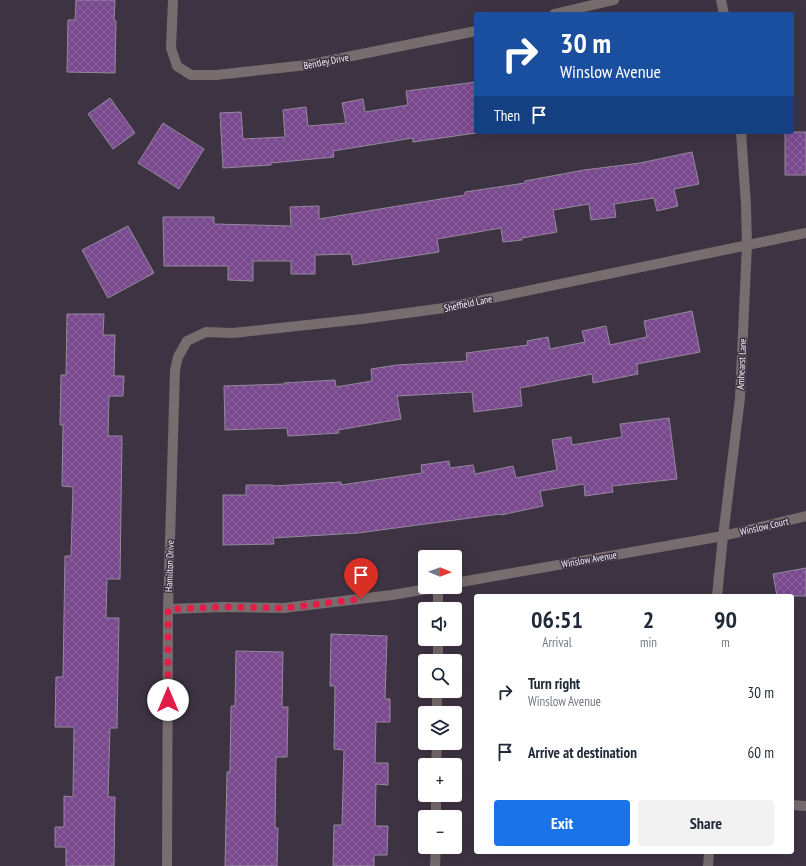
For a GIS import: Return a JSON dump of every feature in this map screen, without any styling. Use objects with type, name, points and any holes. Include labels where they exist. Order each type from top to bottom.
[{"type":"street","name":"Bentley Drive","points":[[173,0],[171,48],[177,66],[191,75],[216,75],[299,66],[474,31]]},
{"type":"street","points":[[563,12],[614,0]]},
{"type":"street","points":[[722,0],[724,12]]},
{"type":"street","name":"Amhearst Lane","points":[[717,594],[740,398],[747,245],[741,134]]},
{"type":"street","name":"Sheffield Lane","points":[[187,341],[206,332],[233,332],[362,319],[444,308],[806,233]]},
{"type":"street","name":"Hamilton Drive","points":[[167,866],[168,609],[175,370],[178,357],[187,341]]},
{"type":"street","name":"Winslow Court","points":[[723,536],[806,516]]},
{"type":"street","name":"Winslow Avenue","points":[[462,582],[723,536]]},
{"type":"street","points":[[168,609],[224,607],[284,608],[418,591]]},
{"type":"street","points":[[794,806],[806,806]]},
{"type":"street","points":[[435,866],[436,854]]},
{"type":"street","points":[[708,866],[709,854]]},
{"type":"building","points":[[76,0],[115,0],[115,73],[67,72],[68,20],[75,20]]},
{"type":"building","points":[[474,82],[474,133],[413,142],[413,138],[333,151],[334,157],[271,163],[271,165],[223,168],[220,113],[241,112],[243,139],[285,137],[283,110],[306,107],[308,126],[346,123],[342,103],[363,99],[365,112],[408,105],[406,91]]},
{"type":"building","points":[[110,98],[135,133],[113,149],[88,114]]},
{"type":"building","points":[[163,123],[204,149],[179,189],[138,163]]},
{"type":"building","points":[[806,132],[806,175],[785,175],[785,134]]},
{"type":"building","points":[[692,152],[699,184],[674,189],[678,206],[657,211],[654,198],[614,204],[616,217],[591,220],[589,204],[553,210],[557,232],[522,238],[522,240],[503,242],[501,228],[437,239],[439,252],[353,265],[351,254],[315,255],[315,274],[291,274],[291,261],[253,261],[253,281],[228,280],[228,266],[164,266],[163,217],[214,217],[214,224],[291,226],[290,207],[319,206],[319,219],[465,195],[465,192],[525,183],[525,181],[584,170],[640,163]]},
{"type":"building","points":[[128,226],[154,273],[108,298],[82,250]]},
{"type":"building","points":[[692,311],[700,352],[637,364],[638,374],[593,383],[592,374],[520,388],[522,406],[474,412],[472,392],[397,396],[401,419],[338,430],[339,433],[288,436],[287,428],[225,430],[224,386],[285,384],[284,383],[335,380],[336,387],[372,381],[371,369],[397,365],[467,361],[466,353],[528,345],[527,341],[548,337],[550,349],[585,342],[582,331],[606,326],[610,345],[647,337],[644,321]]},
{"type":"building","points":[[67,314],[104,314],[103,335],[115,335],[114,376],[124,376],[123,396],[109,396],[108,436],[122,436],[120,579],[107,579],[106,618],[119,618],[117,728],[110,728],[108,797],[115,797],[114,866],[66,866],[66,847],[55,847],[55,827],[64,827],[64,796],[73,797],[74,727],[55,727],[56,677],[63,677],[65,556],[71,556],[73,487],[62,486],[63,425],[60,425],[61,375],[66,375]]},
{"type":"building","points":[[669,418],[677,479],[612,486],[613,492],[585,496],[584,484],[540,491],[543,506],[501,515],[358,533],[273,538],[274,544],[223,545],[223,495],[246,495],[246,485],[273,486],[341,482],[341,485],[422,473],[421,465],[449,461],[450,468],[473,465],[475,474],[513,466],[516,478],[557,470],[552,440],[571,437],[572,445],[622,437],[620,424]]},
{"type":"building","points":[[806,568],[806,596],[777,594],[773,574]]},
{"type":"building","points":[[331,634],[387,636],[385,699],[390,699],[390,722],[376,722],[375,763],[388,763],[388,785],[376,784],[375,826],[388,826],[387,855],[374,855],[374,866],[333,866],[334,825],[342,825],[344,750],[334,749],[335,686],[330,686]]},
{"type":"building","points":[[236,651],[283,652],[282,707],[288,707],[287,757],[276,757],[275,828],[278,828],[277,866],[225,866],[227,772],[230,772],[231,706],[235,706]]},
{"type":"route","points":[[168,700],[168,609],[224,607],[284,608],[361,599]]}]
